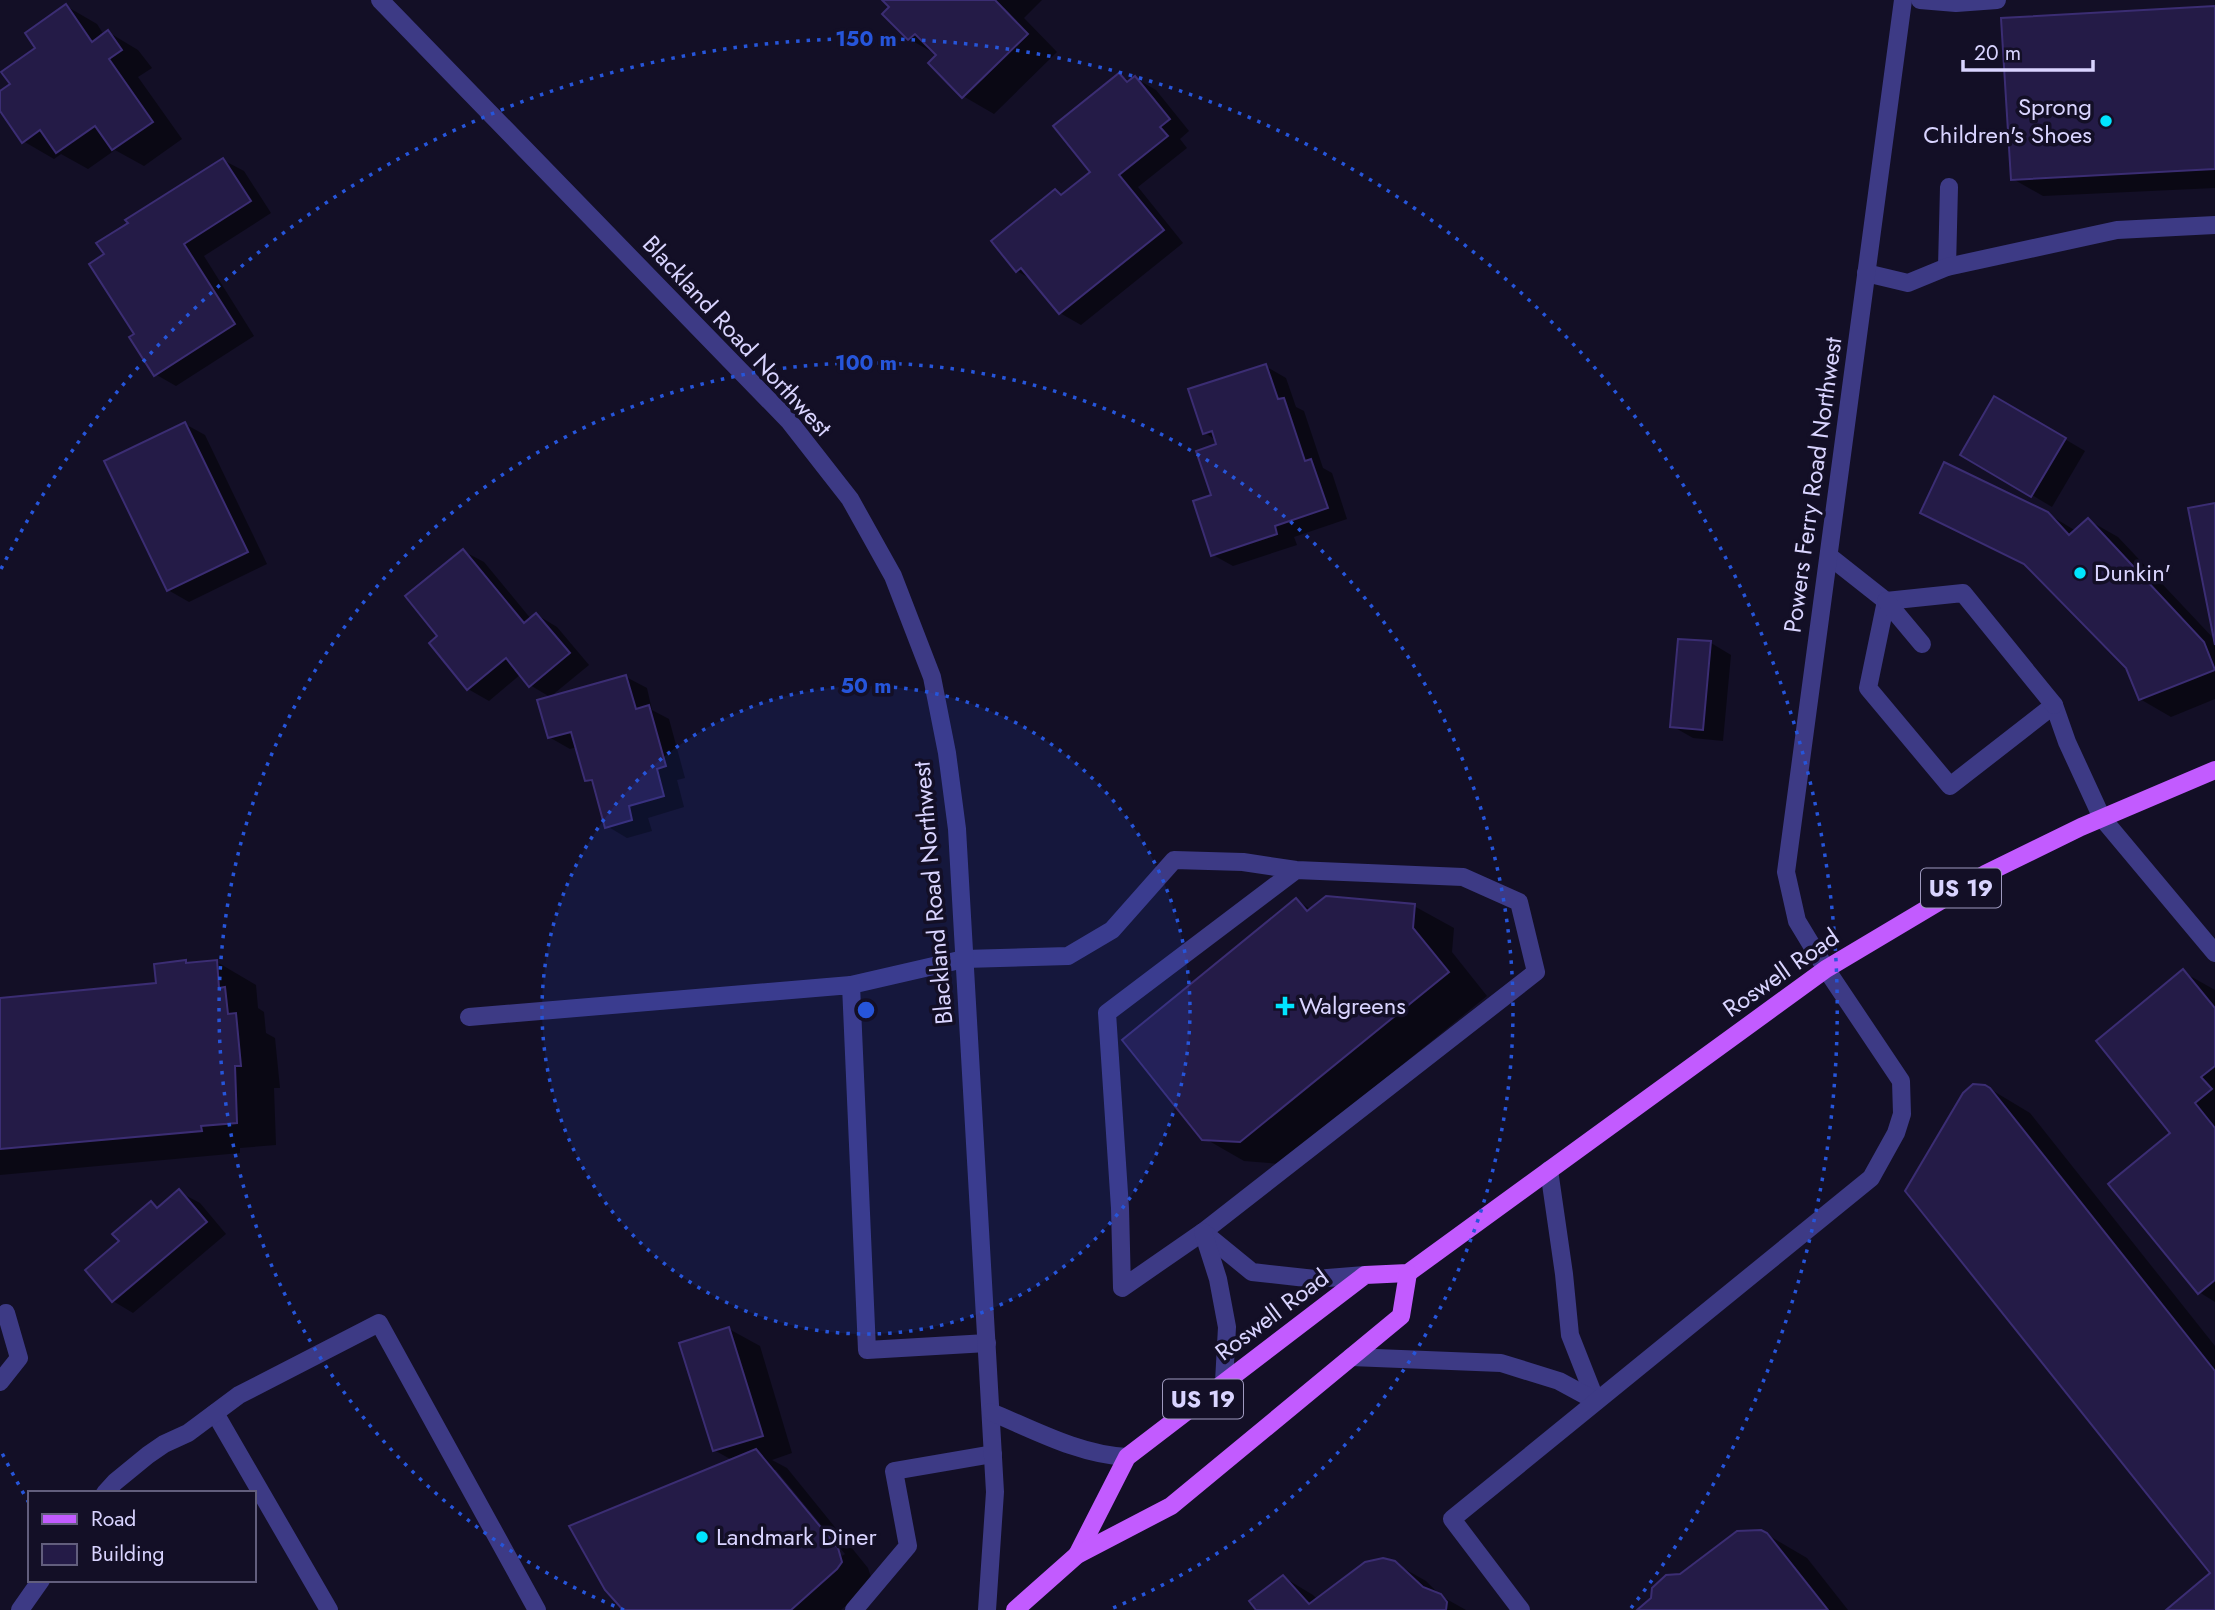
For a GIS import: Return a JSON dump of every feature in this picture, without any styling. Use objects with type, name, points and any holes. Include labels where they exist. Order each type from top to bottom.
[{"type":"main road","name":"Roswell Road","points":[[1077,1555],[1127,1457],[1365,1275],[1408,1273],[1826,969],[1987,873],[2102,818],[2215,770]]},
{"type":"main road","name":"Roswell Road","points":[[1015,1610],[1077,1555],[1171,1506],[1401,1316],[1408,1273]]},
{"type":"street","name":"Blackland Road Northwest","points":[[380,0],[789,421],[849,499],[893,576],[932,677],[947,753],[957,829],[995,1492],[987,1610]]},
{"type":"street","name":"Powers Ferry Road Northwest","points":[[1521,1610],[1452,1519],[1871,1178],[1896,1133],[1902,1114],[1901,1081],[1797,921],[1786,873],[1903,0]]},
{"type":"street","points":[[1920,0],[1956,3],[1997,0]]},
{"type":"street","points":[[1947,267],[1949,187]]},
{"type":"street","points":[[1866,273],[1908,283],[1947,267],[2117,230],[2215,225]]},
{"type":"street","points":[[1829,556],[1886,601],[1922,644]]},
{"type":"street","points":[[1886,601],[1962,593],[2054,705],[2067,742],[2102,818],[2215,953]]},
{"type":"street","points":[[1886,601],[1868,688],[1950,786],[2000,740],[2054,705]]},
{"type":"street","points":[[469,1017],[851,985],[964,959],[1068,956],[1112,930],[1174,860],[1243,862],[1296,870],[1463,877],[1519,902],[1536,972],[1203,1232],[1122,1288],[1107,1013],[1296,870]]},
{"type":"street","points":[[851,985],[867,1350],[987,1343]]},
{"type":"street","points":[[1549,1170],[1570,1335],[1596,1401]]},
{"type":"street","points":[[1203,1232],[1252,1272],[1315,1279],[1365,1275]]},
{"type":"street","points":[[1203,1232],[1218,1279],[1227,1327],[1224,1382]]},
{"type":"street","points":[[0,1382],[19,1358],[6,1312]]},
{"type":"street","points":[[107,1491],[148,1455],[188,1433],[239,1395],[379,1323],[537,1610]]},
{"type":"street","points":[[1351,1357],[1501,1363],[1559,1381],[1596,1401]]},
{"type":"street","points":[[991,1412],[1077,1447],[1113,1457],[1127,1457]]},
{"type":"street","points":[[215,1413],[330,1610]]},
{"type":"street","points":[[854,1610],[908,1546],[894,1471],[993,1454]]},
{"type":"street","points":[[20,1610],[40,1582]]},
{"type":"building","points":[[882,0],[995,0],[1028,34],[962,98],[928,63],[936,55],[915,34],[908,40],[882,14],[889,7]]},
{"type":"building","points":[[66,4],[92,42],[108,30],[122,50],[109,59],[153,122],[112,150],[95,126],[56,153],[40,130],[22,143],[0,111],[0,91],[10,84],[1,72],[35,48],[25,33]]},
{"type":"building","points":[[2215,6],[2215,169],[2011,180],[2001,18]]},
{"type":"building","points":[[1119,73],[1127,82],[1135,76],[1170,119],[1160,127],[1168,136],[1119,175],[1164,230],[1059,314],[1021,268],[1016,272],[991,241],[1055,189],[1061,195],[1090,172],[1053,126]]},
{"type":"building","points":[[223,158],[251,201],[184,244],[235,324],[154,376],[129,337],[134,334],[89,264],[104,254],[96,243],[128,223],[125,220]]},
{"type":"building","points":[[1266,364],[1278,399],[1284,398],[1305,461],[1311,459],[1328,508],[1275,526],[1277,534],[1211,556],[1193,501],[1211,495],[1196,451],[1216,444],[1212,431],[1203,434],[1188,389]]},
{"type":"building","points":[[1994,396],[2066,438],[2031,497],[1960,455]]},
{"type":"building","points":[[185,422],[248,552],[167,591],[104,461]]},
{"type":"building","points":[[1944,462],[2048,512],[2069,535],[2088,518],[2204,642],[2215,670],[2139,700],[2126,668],[2024,564],[1920,513]]},
{"type":"building","points":[[2215,503],[2215,645],[2188,508]]},
{"type":"building","points":[[463,549],[524,623],[536,613],[570,653],[529,687],[506,658],[467,690],[429,643],[437,636],[405,596]]},
{"type":"building","points":[[1678,639],[1711,641],[1703,730],[1670,727]]},
{"type":"building","points":[[626,675],[636,709],[649,705],[666,766],[657,769],[664,796],[629,806],[632,820],[605,828],[592,780],[585,781],[571,732],[548,738],[537,700]]},
{"type":"building","name":"Walgreens","points":[[1326,896],[1415,904],[1413,928],[1449,972],[1240,1142],[1202,1140],[1122,1040],[1296,898],[1307,911]]},
{"type":"building","points":[[186,960],[186,963],[217,960],[219,988],[225,987],[228,1014],[236,1013],[241,1066],[235,1066],[237,1123],[201,1126],[202,1131],[0,1149],[0,998],[156,983],[154,964]]},
{"type":"building","points":[[2183,969],[2215,1008],[2215,1066],[2201,1077],[2212,1089],[2195,1103],[2215,1128],[2215,1280],[2198,1294],[2108,1184],[2170,1133],[2096,1041]]},
{"type":"building","points":[[1973,1084],[1990,1088],[2215,1371],[2215,1610],[2166,1610],[2210,1573],[1905,1191],[1963,1093]]},
{"type":"building","points":[[179,1189],[207,1222],[112,1302],[85,1270],[119,1241],[112,1234],[151,1201],[157,1208]]},
{"type":"building","points":[[729,1327],[763,1436],[713,1451],[679,1343]]},
{"type":"building","name":"Landmark Diner","points":[[756,1449],[838,1548],[842,1562],[837,1569],[791,1610],[623,1610],[605,1590],[569,1526]]},
{"type":"building","points":[[1761,1530],[1767,1533],[1828,1610],[1637,1610],[1651,1598],[1652,1588],[1666,1575],[1680,1574],[1737,1531]]},
{"type":"building","points":[[1383,1558],[1395,1561],[1423,1587],[1441,1594],[1447,1602],[1446,1610],[1256,1610],[1249,1601],[1283,1575],[1309,1604],[1365,1562]]},
{"type":"place","name":"Sprong Children's Shoes","points":[[2106,121]]},
{"type":"place","name":"Dunkin'","points":[[2080,573]]},
{"type":"place","name":"Walgreens","points":[[1285,1006]]},
{"type":"place","name":"Landmark Diner","points":[[702,1537]]}]
